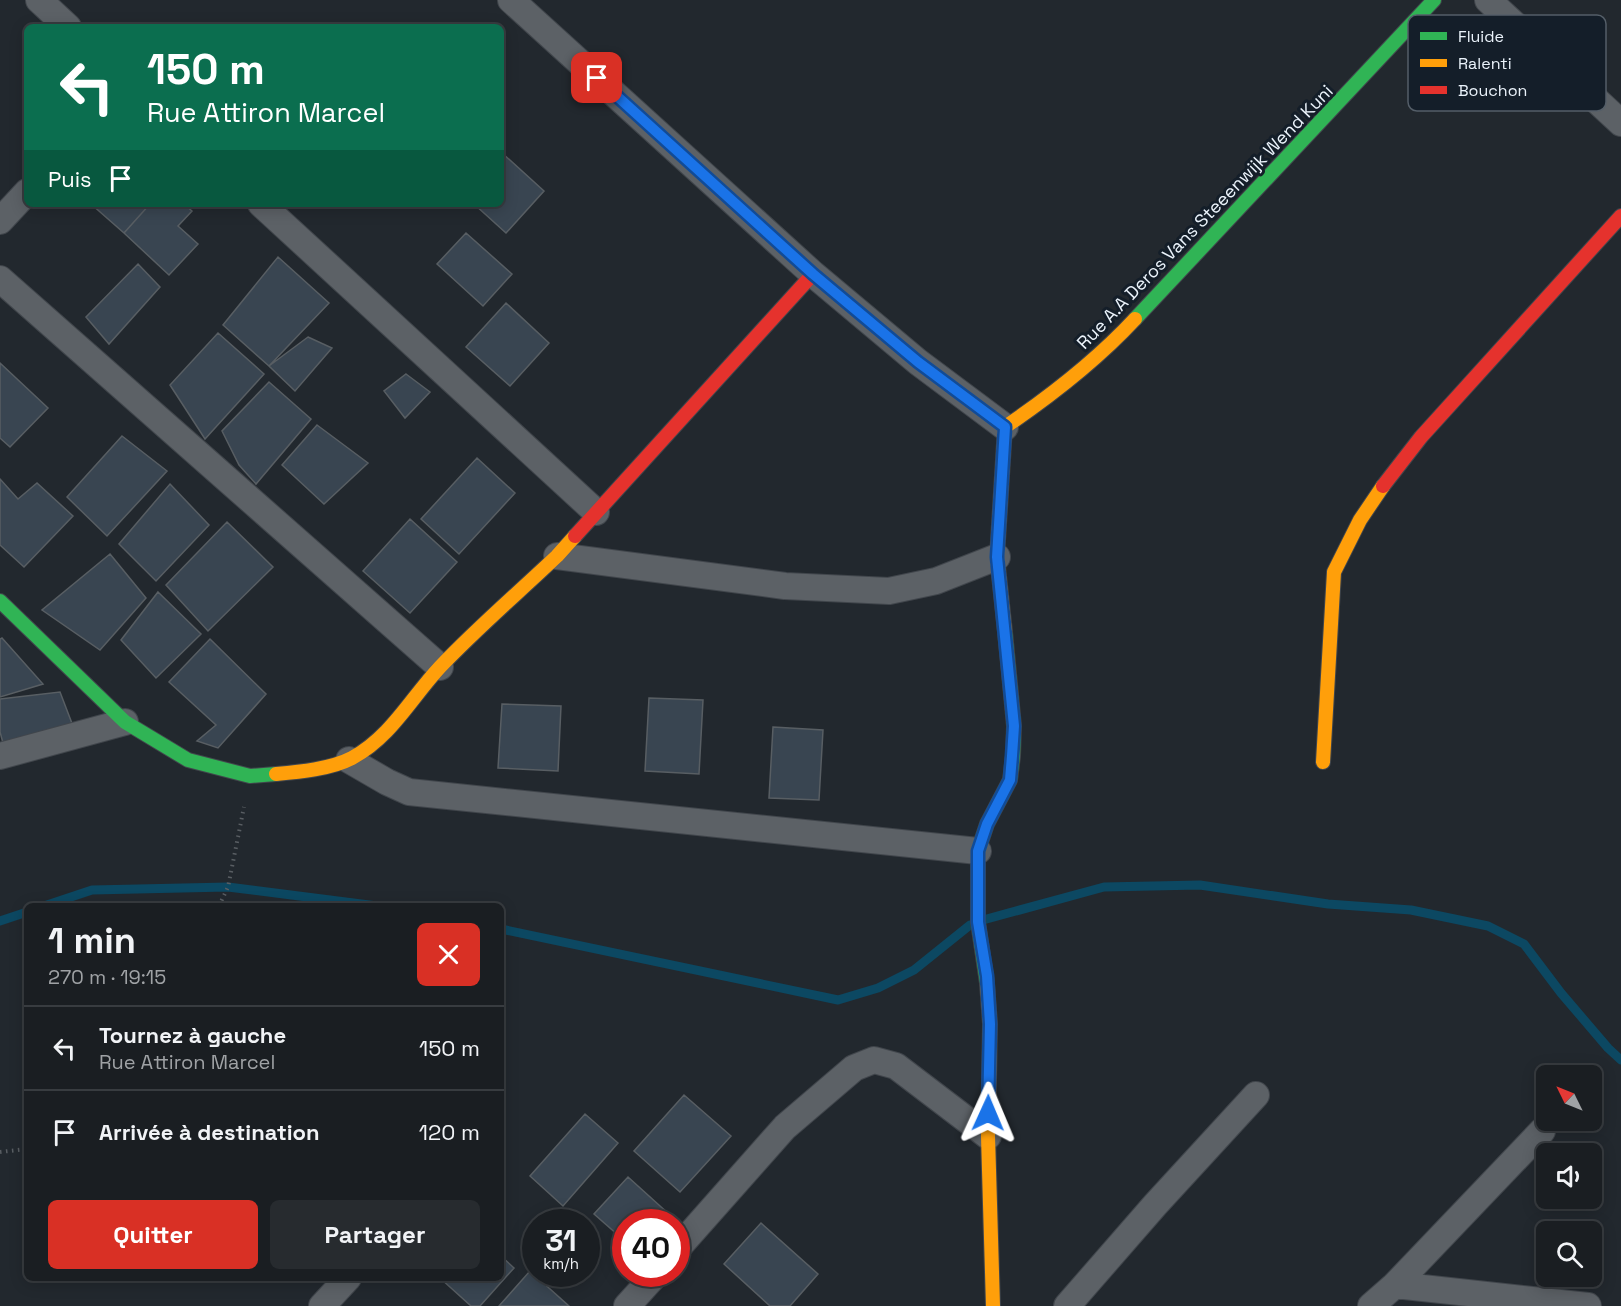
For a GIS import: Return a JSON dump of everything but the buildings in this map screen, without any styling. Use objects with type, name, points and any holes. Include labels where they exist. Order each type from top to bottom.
[{"type":"street","points":[[39,0],[65,24]]},
{"type":"street","points":[[511,0],[813,274],[918,362],[1005,427],[997,557],[1014,726],[1010,780],[987,824],[978,851],[978,922],[987,976],[990,1024],[988,1136],[993,1306]]},
{"type":"street","name":"Rue A.A Deros Vans Steeenwijk Wend Kuni","points":[[1420,15],[1434,0]]},
{"type":"street","points":[[1488,0],[1504,15]]},
{"type":"street","name":"Rue A.A Deros Vans Steeenwijk Wend Kuni","points":[[1005,427],[1051,396],[1107,349],[1226,225],[1408,28]]},
{"type":"street","points":[[1606,109],[1621,123]]},
{"type":"street","points":[[0,221],[24,195]]},
{"type":"street","points":[[264,207],[596,512]]},
{"type":"street","points":[[1323,762],[1334,572],[1359,520],[1392,472],[1421,436],[1621,216]]},
{"type":"street","points":[[0,601],[125,722],[188,760],[250,777],[306,771],[350,760],[371,747],[392,727],[440,667],[557,556],[813,274]]},
{"type":"street","points":[[0,279],[440,667]]},
{"type":"street","points":[[557,556],[785,586],[889,591],[936,581],[997,557]]},
{"type":"street","points":[[0,756],[125,722]]},
{"type":"street","points":[[350,760],[409,792],[978,851]]},
{"type":"street","points":[[690,1234],[785,1127],[854,1068],[874,1060],[896,1066],[988,1136]]},
{"type":"street","points":[[1067,1306],[1155,1205],[1256,1095]]},
{"type":"street","points":[[1371,1306],[1395,1285],[1542,1131]]},
{"type":"street","points":[[322,1306],[345,1281]]},
{"type":"street","points":[[1395,1285],[1588,1306]]},
{"type":"street","points":[[627,1306],[644,1287]]},
{"type":"path","points":[[220,903],[228,887],[250,777]]},
{"type":"path","points":[[0,1152],[24,1149]]},
{"type":"waterway","points":[[983,920],[1104,887],[1200,885],[1328,904],[1411,910],[1488,926],[1524,944],[1561,993],[1621,1060]]},
{"type":"waterway","points":[[53,903],[92,890],[228,887],[353,903]]},
{"type":"waterway","points":[[0,921],[24,913]]},
{"type":"waterway","points":[[504,930],[838,1000],[878,988],[914,970],[970,925]]},
{"type":"traffic: fast","points":[[1420,15],[1434,0]]},
{"type":"traffic: fast","points":[[1135,319],[1408,28]]},
{"type":"traffic: fast","points":[[0,601],[125,722],[188,760],[250,776],[276,774]]},
{"type":"traffic: fast","points":[[987,983],[978,922],[978,851],[987,824],[1010,780],[1013,756],[1014,726],[1005,632]]},
{"type":"traffic: slow","points":[[1005,632],[997,557],[1005,427],[1073,377],[1135,319]]},
{"type":"traffic: slow","points":[[1323,762],[1334,572],[1360,520],[1383,486]]},
{"type":"traffic: slow","points":[[276,774],[334,765],[366,749],[389,728],[429,679],[454,653],[557,556],[575,536]]},
{"type":"traffic: slow","points":[[987,983],[990,1024],[988,1136],[993,1306]]},
{"type":"traffic: jam","points":[[1383,486],[1421,437],[1621,216]]},
{"type":"traffic: jam","points":[[575,536],[813,274]]},
{"type":"route","points":[[597,78],[813,274],[918,362],[1005,427],[997,557],[1014,726],[1010,780],[987,824],[978,851],[978,922],[987,976],[990,1024],[988,1113]]}]
